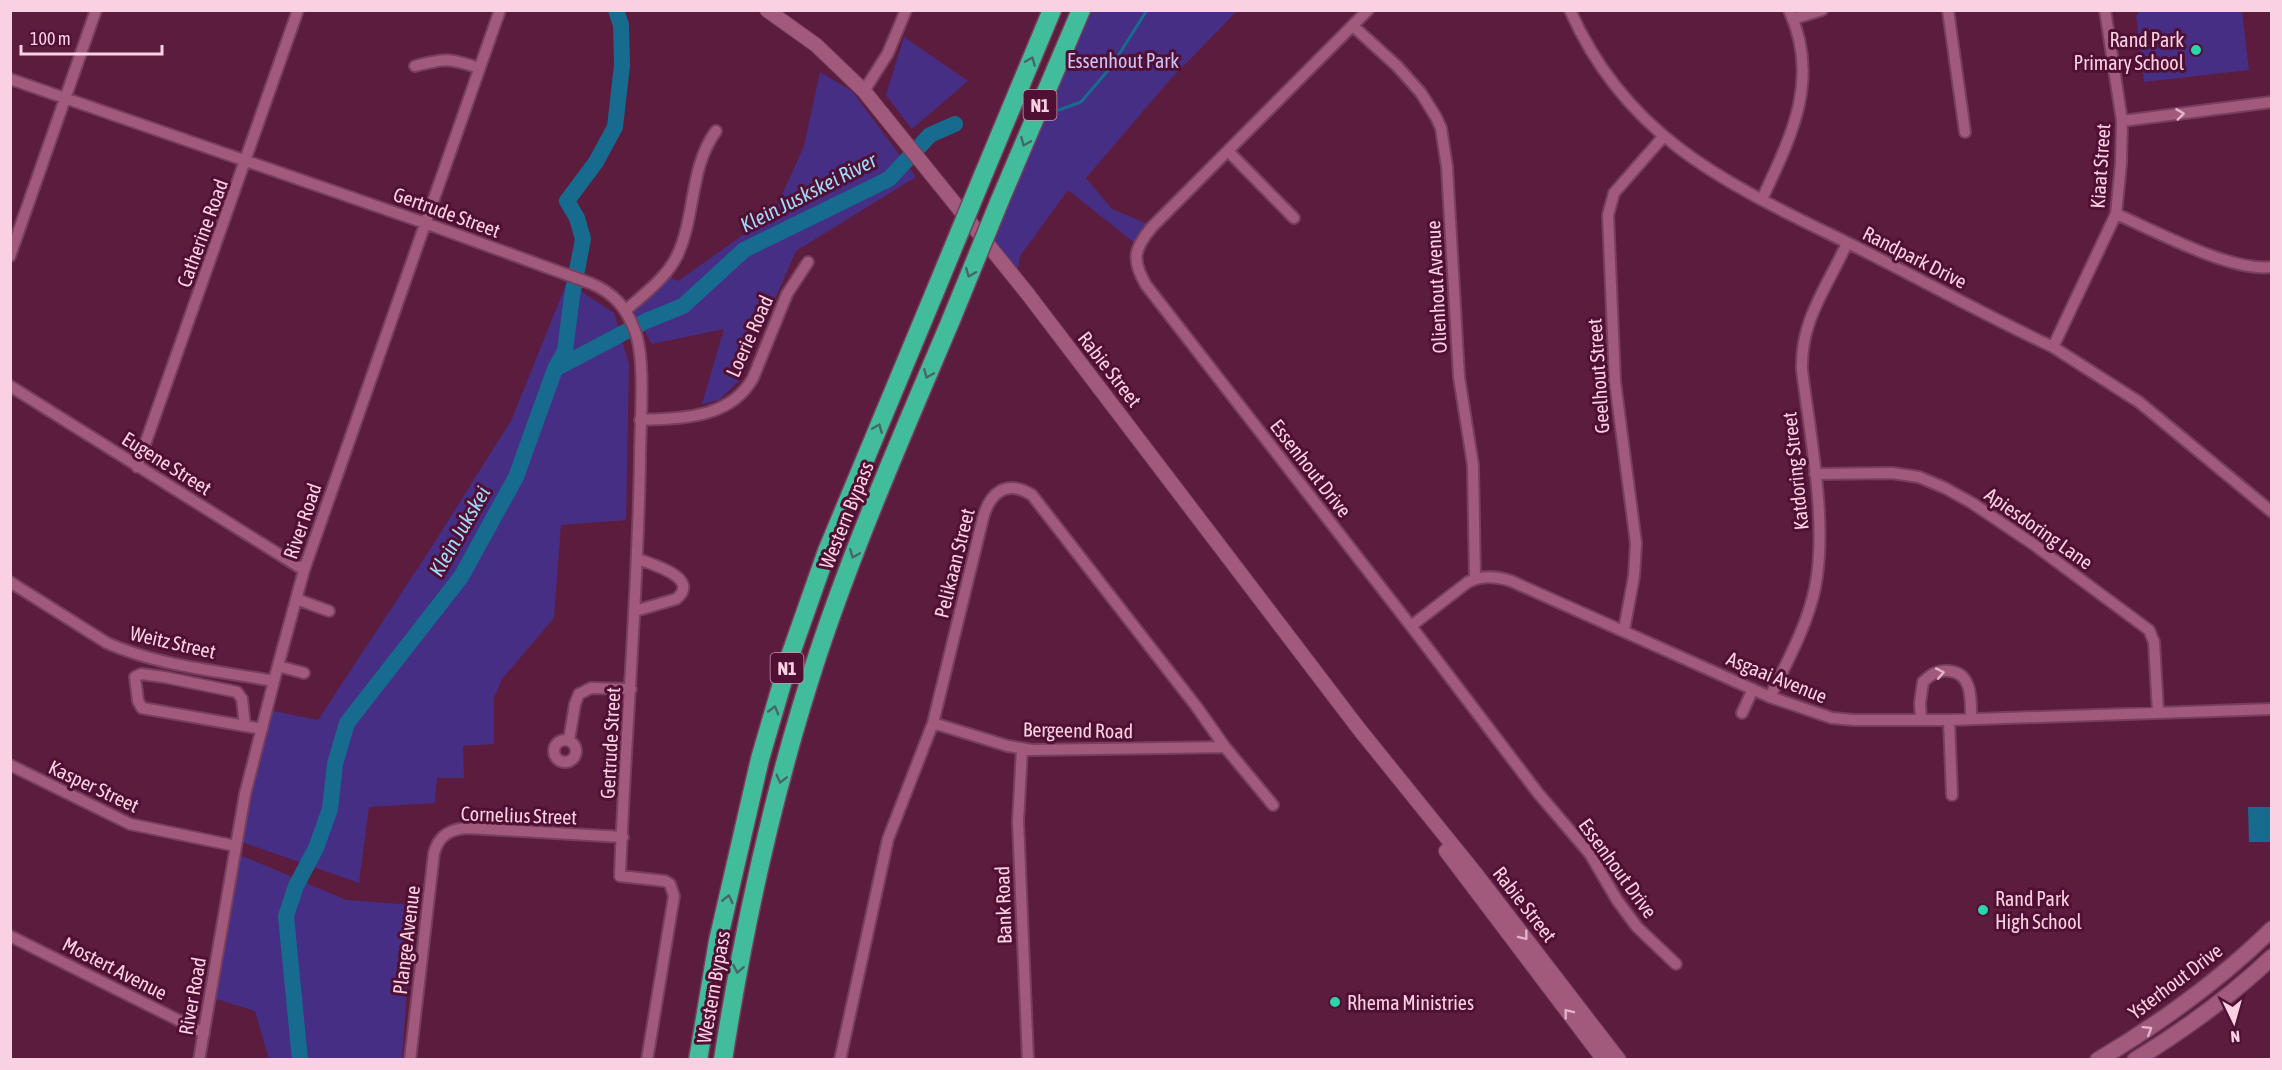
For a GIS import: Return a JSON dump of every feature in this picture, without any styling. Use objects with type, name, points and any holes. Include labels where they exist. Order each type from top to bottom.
[{"type":"highway","name":"Western Bypass","points":[[698,1059],[718,941],[760,759],[790,656],[827,551],[1052,10]]},
{"type":"highway","name":"Western Bypass","points":[[723,1059],[739,964],[762,855],[785,765],[817,658],[848,568],[1081,10]]},
{"type":"main road","name":"Ysterhout Drive","points":[[2098,1059],[2142,1034],[2193,998],[2271,929]]},
{"type":"main road","name":"Ysterhout Drive","points":[[2134,1059],[2206,1013],[2247,981],[2271,957]]},
{"type":"street","points":[[10,256],[96,10]]},
{"type":"street","name":"Catherine Road","points":[[137,467],[298,10]]},
{"type":"street","name":"River Road","points":[[199,1059],[245,794],[304,570],[500,10]]},
{"type":"street","name":"Rabie Street","points":[[767,10],[816,45],[864,90],[1061,337],[1396,776],[1476,874],[1619,1059]]},
{"type":"street","points":[[864,90],[888,53],[906,10]]},
{"type":"street","name":"Essenhout Drive","points":[[1368,10],[1147,233],[1136,255],[1138,271],[1146,285],[1538,793],[1590,854],[1612,892],[1637,927],[1676,964]]},
{"type":"street","name":"Randpark Drive","points":[[1570,10],[1592,53],[1616,87],[1646,122],[1662,137],[1709,171],[2053,347],[2139,402],[2271,512]]},
{"type":"street","points":[[1762,199],[1790,139],[1798,112],[1802,86],[1802,62],[1791,15],[1822,10]]},
{"type":"street","points":[[1948,10],[1965,132]]},
{"type":"street","name":"Kiaat Street","points":[[2053,347],[2116,214],[2122,121],[2105,10]]},
{"type":"street","name":"Olienhout Avenue","points":[[1353,26],[1397,66],[1421,93],[1441,128],[1447,167],[1459,377],[1473,465],[1475,579]]},
{"type":"street","points":[[415,66],[442,59],[479,68]]},
{"type":"street","name":"Gertrude Street","points":[[10,79],[425,223],[590,283],[610,293],[621,302],[635,331],[640,364],[640,420],[638,559],[620,876],[665,881],[673,890],[674,896],[647,1059]]},
{"type":"street","points":[[2122,121],[2271,102]]},
{"type":"street","points":[[628,314],[665,274],[675,258],[682,242],[702,156],[716,131]]},
{"type":"street","name":"Geelhout Street","points":[[1624,630],[1634,576],[1636,543],[1615,382],[1608,215],[1614,193],[1662,137]]},
{"type":"street","points":[[1228,151],[1294,218]]},
{"type":"street","points":[[2116,214],[2229,262],[2255,267],[2271,267]]},
{"type":"street","name":"Katdoring Street","points":[[1770,697],[1797,642],[1815,589],[1820,539],[1815,474],[1802,370],[1802,346],[1808,321],[1847,243]]},
{"type":"street","name":"Loerie Road","points":[[640,420],[674,418],[717,411],[729,405],[746,390],[787,294],[807,262]]},
{"type":"street","name":"Eugene Street","points":[[10,386],[304,570]]},
{"type":"street","name":"Apiesdoring Lane","points":[[1815,474],[1878,471],[1919,477],[1972,503],[2033,544],[2150,630],[2154,642],[2158,712]]},
{"type":"street","name":"Pelikaan Street","points":[[840,1059],[888,839],[933,723],[986,507],[996,494],[1003,490],[1017,488],[1032,495],[1044,508],[1225,747],[1272,805]]},
{"type":"street","points":[[635,611],[676,599],[681,595],[682,585],[681,580],[674,574],[638,559]]},
{"type":"street","name":"Asgaai Avenue","points":[[1475,579],[1499,577],[1511,580],[1770,697],[1832,718],[1949,720],[2271,709]]},
{"type":"street","points":[[1411,626],[1456,590],[1475,579]]},
{"type":"street","name":"Weitz Street","points":[[10,582],[108,644],[124,651],[149,658],[274,681]]},
{"type":"street","points":[[296,599],[329,611]]},
{"type":"street","points":[[278,666],[304,673]]},
{"type":"street","points":[[1921,720],[1920,703],[1923,682],[1936,672],[1946,670],[1964,677],[1968,684],[1971,694],[1971,719]]},
{"type":"street","points":[[245,726],[242,699],[237,692],[164,677],[141,674],[135,677],[138,701],[142,708],[262,729]]},
{"type":"street","points":[[569,740],[579,694],[591,688],[631,689]]},
{"type":"street","points":[[1742,712],[1753,689]]},
{"type":"street","points":[[1949,720],[1952,795]]},
{"type":"street","name":"Bergeend Road","points":[[933,723],[1022,749],[1225,747]]},
{"type":"street","name":"Bank Road","points":[[1022,749],[1018,821],[1028,1059]]},
{"type":"street","name":"Kasper Street","points":[[10,765],[130,824],[236,846]]},
{"type":"street","name":"Rabie Street","points":[[1396,776],[1419,815],[1604,1059]]},
{"type":"street","name":"Cornelius Street","points":[[450,831],[460,828],[480,828],[622,837]]},
{"type":"street","name":"Plange Avenue","points":[[410,1059],[434,853],[440,839],[450,831]]},
{"type":"street","name":"Mostert Avenue","points":[[10,936],[204,1033]]},
{"type":"green space","points":[[2138,10],[2242,11],[2249,70],[2144,82],[2136,15],[2138,15]]},
{"type":"green space","name":"Essenhout Park","points":[[1092,11],[1237,11],[1169,81],[1086,178],[1112,209],[1150,225],[1136,244],[1068,190],[1020,256],[1016,280],[987,249]]},
{"type":"green space","points":[[904,37],[968,81],[912,129],[886,95]]},
{"type":"green space","points":[[820,72],[852,91],[916,177],[796,251],[739,381],[719,400],[702,404],[724,329],[652,344],[633,312],[670,277],[678,281],[774,213],[804,146]]},
{"type":"green space","points":[[567,282],[614,313],[629,364],[626,520],[561,525],[554,618],[502,679],[494,698],[494,744],[463,746],[464,778],[437,778],[435,803],[369,807],[359,883],[239,841],[273,711],[318,720],[512,419]]},
{"type":"green space","points":[[238,854],[346,900],[413,905],[402,1059],[269,1059],[255,1011],[213,998]]},
{"type":"water","points":[[2248,807],[2271,807],[2271,842],[2249,842]]},
{"type":"waterway","name":"Klein Jukskei","points":[[300,1060],[286,916],[296,886],[316,848],[330,809],[335,764],[347,723],[461,577],[516,477],[555,369],[565,351],[572,296],[583,239],[577,218],[567,201],[596,162],[615,127],[622,65],[621,25],[616,10]]},
{"type":"waterway","points":[[1059,110],[1081,102],[1111,67],[1147,10]]},
{"type":"waterway","name":"Klein Juskskei River","points":[[555,369],[646,321],[683,306],[744,250],[889,179],[930,135],[955,124]]},
{"type":"place","name":"Rand Park Primary School","points":[[2196,50]]},
{"type":"place","name":"Rand Park High School","points":[[1983,910]]},
{"type":"place","name":"Rhema Ministries","points":[[1335,1002]]}]
